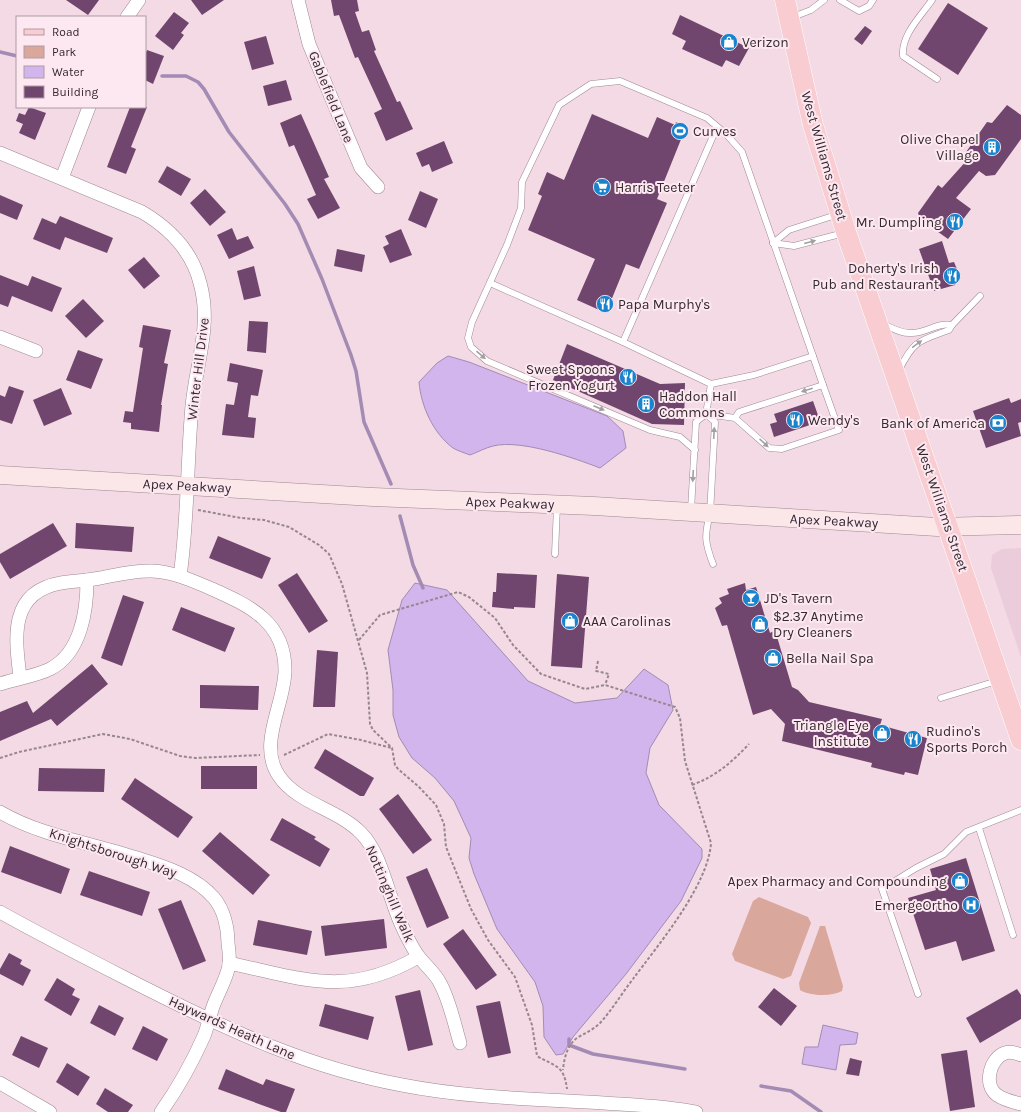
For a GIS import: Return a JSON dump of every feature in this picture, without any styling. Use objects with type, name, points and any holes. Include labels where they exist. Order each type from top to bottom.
[{"type":"main road","name":"West Williams Street","points":[[787,9],[813,125],[844,223],[1021,740]]},
{"type":"main road","name":"Apex Peakway","points":[[0,475],[187,487],[948,526],[1021,526]]},
{"type":"street","points":[[128,16],[139,0]]},
{"type":"street","name":"Gablefield Lane","points":[[298,0],[309,44],[341,122],[361,168],[378,187]]},
{"type":"street","points":[[62,178],[88,108]]},
{"type":"street","name":"Winter Hill Drive","points":[[0,153],[142,212],[155,219],[171,233],[180,244],[190,259],[197,274],[204,308],[204,331],[194,391],[180,576]]},
{"type":"street","points":[[0,337],[36,351]]},
{"type":"street","points":[[20,677],[16,633],[24,606],[34,594],[45,588],[59,584],[150,571],[180,576]]},
{"type":"street","name":"Nottinghill Walk","points":[[180,576],[242,602],[255,610],[269,623],[279,639],[284,654],[285,671],[271,737],[272,756],[277,774],[296,792],[355,828],[369,842],[378,861],[401,924],[418,956],[436,974],[442,985],[460,1042]]},
{"type":"street","points":[[0,684],[50,669],[60,663],[71,650],[78,635],[85,612],[87,580]]},
{"type":"street","name":"Knightsborough Way","points":[[0,812],[16,820],[48,832],[164,867],[199,885],[214,898],[224,916],[228,938],[229,964],[204,1034],[184,1076],[161,1112]]},
{"type":"street","name":"Haywards Heath Lane","points":[[0,912],[208,1020],[261,1044],[359,1076],[402,1085],[556,1106],[656,1107],[696,1112]]},
{"type":"street","points":[[229,964],[315,982],[335,983],[383,975],[396,970],[418,956]]},
{"type":"street","points":[[1021,1054],[1006,1052],[998,1057],[993,1064],[989,1080],[992,1090],[998,1096],[1021,1104]]},
{"type":"street","points":[[0,1083],[50,1112]]},
{"type":"lane","points":[[787,9],[811,10],[824,0]]},
{"type":"lane","points":[[840,0],[859,11],[869,6],[873,0]]},
{"type":"lane","points":[[932,0],[906,38],[902,47],[903,56],[937,79]]},
{"type":"lane","points":[[695,450],[680,437],[650,430],[488,361],[471,347],[468,338],[472,322],[521,208],[522,182],[559,104],[592,84],[620,81],[707,118],[742,152],[838,430],[782,449],[768,448],[735,418],[706,414]]},
{"type":"lane","points":[[623,342],[717,127]]},
{"type":"lane","points":[[773,243],[794,246],[844,223]]},
{"type":"lane","points":[[773,243],[789,230],[844,223]]},
{"type":"lane","points":[[490,283],[623,342],[711,384],[754,375],[813,356]]},
{"type":"lane","points":[[896,376],[906,355],[916,344],[949,330],[980,296]]},
{"type":"lane","points":[[877,322],[899,331],[912,333],[945,324],[952,325]]},
{"type":"lane","points":[[691,513],[696,422],[706,414],[711,384]]},
{"type":"lane","points":[[735,418],[739,412],[823,385]]},
{"type":"lane","points":[[706,414],[714,422],[710,514],[706,528],[706,546],[713,564]]},
{"type":"lane","points":[[555,554],[558,505]]},
{"type":"lane","points":[[941,698],[1000,680]]},
{"type":"lane","points":[[918,994],[882,890],[916,868],[944,854],[966,832],[1021,810]]},
{"type":"lane","points":[[979,828],[1013,935]]},
{"type":"path","points":[[193,509],[241,518],[264,520],[289,527],[319,545],[329,554],[342,584],[359,640],[367,673],[370,724],[373,730],[392,748],[395,765],[398,769],[419,786],[436,805],[444,824],[446,847],[471,909],[488,940],[515,977],[532,1025],[537,1056],[562,1070],[565,1074],[567,1092]]},
{"type":"path","points":[[359,640],[380,615],[458,592],[469,596],[494,618],[513,645],[541,674],[585,689],[605,685],[675,707],[680,718],[685,761],[711,843],[710,855],[684,907],[662,940],[600,1023],[576,1038],[565,1056],[562,1070]]},
{"type":"path","points":[[598,661],[596,671],[609,674],[605,685]]},
{"type":"path","points":[[0,758],[19,752],[103,734],[130,739],[180,756],[195,758],[285,755],[328,734],[335,734],[392,748]]},
{"type":"path","points":[[692,786],[711,778],[734,760],[749,744]]},
{"type":"shaded area","points":[[1021,548],[1021,657],[991,568],[992,555],[1002,549]]},
{"type":"green space","points":[[759,897],[808,917],[811,923],[791,976],[783,979],[735,961],[732,954],[753,901]]},
{"type":"green space","points":[[820,926],[825,926],[843,986],[842,991],[827,995],[815,995],[804,992],[800,990],[799,983]]},
{"type":"water","points":[[448,356],[469,362],[607,416],[623,431],[626,448],[600,468],[576,459],[532,447],[518,445],[493,446],[470,455],[453,448],[440,435],[429,418],[422,400],[419,382],[437,363]]},
{"type":"water","points":[[415,583],[447,590],[528,681],[575,703],[617,698],[644,669],[668,685],[673,710],[650,748],[646,773],[659,805],[702,849],[702,858],[681,901],[626,974],[573,1037],[563,1054],[556,1055],[544,1037],[543,1006],[535,982],[497,929],[474,874],[469,858],[471,838],[454,801],[435,778],[412,758],[399,737],[393,715],[393,690],[388,650],[402,600]]},
{"type":"water","points":[[823,1025],[858,1033],[856,1044],[840,1045],[836,1070],[802,1064],[805,1047],[818,1047]]},
{"type":"building","points":[[66,0],[99,0],[88,15]]},
{"type":"building","points":[[191,0],[224,0],[202,15]]},
{"type":"building","points":[[331,0],[357,0],[359,11],[355,12],[362,32],[369,30],[376,50],[374,51],[397,102],[400,101],[413,129],[386,141],[374,113],[382,109],[358,57],[355,58],[339,15],[334,16]]},
{"type":"building","points":[[948,3],[988,28],[958,75],[918,49]]},
{"type":"building","points":[[174,12],[189,23],[181,33],[184,35],[173,50],[155,36]]},
{"type":"building","points":[[680,15],[749,48],[739,66],[726,60],[722,67],[682,49],[686,41],[672,34]]},
{"type":"building","points":[[865,26],[872,31],[862,45],[854,39]]},
{"type":"building","points":[[266,36],[274,64],[252,70],[244,42]]},
{"type":"building","points":[[147,50],[164,56],[153,84],[146,80]]},
{"type":"building","points":[[286,80],[292,100],[268,106],[263,86]]},
{"type":"building","points":[[1007,105],[1021,115],[1021,139],[995,175],[986,176],[979,171],[956,198],[971,209],[948,239],[920,219],[918,213],[938,185],[942,188],[968,159],[964,155],[987,122],[992,123]]},
{"type":"building","points":[[147,107],[131,147],[136,149],[126,174],[107,167],[130,108]]},
{"type":"building","points":[[28,108],[46,113],[35,140],[19,133],[23,124],[16,121],[19,113],[25,115]]},
{"type":"building","points":[[301,114],[329,177],[324,179],[340,208],[318,219],[307,199],[316,195],[294,145],[289,147],[280,123]]},
{"type":"building","name":"Harris Teeter","points":[[592,114],[648,138],[657,117],[675,125],[676,122],[686,127],[657,199],[667,203],[639,269],[626,264],[606,313],[577,300],[595,259],[528,230],[542,196],[538,194],[547,172],[564,180]]},
{"type":"building","points":[[444,141],[453,163],[432,172],[429,164],[422,167],[416,153]]},
{"type":"building","points":[[167,166],[191,179],[181,196],[158,182]]},
{"type":"building","points":[[205,189],[226,212],[210,226],[190,203]]},
{"type":"building","points":[[420,191],[438,199],[426,228],[408,220]]},
{"type":"building","points":[[0,195],[23,205],[17,220],[0,213]]},
{"type":"building","points":[[60,216],[113,238],[107,253],[65,237],[60,250],[33,239],[42,218],[56,224]]},
{"type":"building","points":[[232,228],[237,240],[248,236],[254,248],[229,259],[217,235]]},
{"type":"building","points":[[401,229],[412,255],[390,263],[383,247],[389,244],[385,236]]},
{"type":"building","points":[[942,241],[949,263],[954,262],[959,274],[955,285],[934,291],[919,249]]},
{"type":"building","points":[[337,249],[365,255],[362,272],[334,266]]},
{"type":"building","points":[[144,257],[160,276],[144,289],[128,270]]},
{"type":"building","points":[[254,266],[261,296],[244,300],[237,271]]},
{"type":"building","points":[[0,275],[28,286],[32,276],[62,288],[52,312],[12,296],[8,307],[0,304]]},
{"type":"building","points":[[83,299],[104,321],[86,338],[65,316]]},
{"type":"building","points":[[249,321],[268,322],[266,353],[247,351]]},
{"type":"building","points":[[143,325],[171,330],[164,363],[168,364],[161,405],[159,432],[131,429],[131,423],[123,422],[125,411],[133,412],[143,348],[139,347]]},
{"type":"building","name":"Haddon Hall Commons","points":[[567,344],[660,384],[685,383],[684,425],[652,424],[553,380]]},
{"type":"building","points":[[78,350],[103,359],[91,389],[66,380]]},
{"type":"building","points":[[230,363],[263,370],[258,396],[251,395],[248,417],[256,418],[254,438],[222,435],[226,404],[234,405],[238,383],[227,381]]},
{"type":"building","points":[[9,386],[24,391],[12,424],[0,420],[0,395],[5,397]]},
{"type":"building","points":[[61,388],[72,414],[44,426],[33,400]]},
{"type":"building","name":"Bank of America","points":[[1009,398],[1011,403],[1021,399],[1021,422],[1018,423],[1021,436],[986,448],[973,411]]},
{"type":"building","name":"Wendy's","points":[[813,401],[819,418],[809,422],[810,425],[774,437],[770,424],[777,422],[774,414]]},
{"type":"building","points":[[53,523],[67,546],[10,579],[0,562],[0,554]]},
{"type":"building","points":[[76,523],[134,527],[132,552],[75,548]]},
{"type":"building","points":[[218,536],[271,558],[262,579],[209,558]]},
{"type":"building","points":[[297,573],[328,621],[309,633],[278,585]]},
{"type":"building","points":[[497,573],[537,575],[535,608],[514,607],[514,609],[492,607],[493,592],[496,592]]},
{"type":"building","name":"AAA Carolinas","points":[[557,574],[589,577],[582,668],[551,666]]},
{"type":"building","points":[[745,583],[746,590],[756,587],[770,633],[775,630],[792,687],[798,690],[809,702],[882,719],[880,725],[927,738],[918,775],[905,772],[904,775],[871,767],[872,763],[782,741],[785,724],[771,709],[753,715],[727,625],[722,626],[715,608],[722,603],[719,598],[729,594],[727,589]]},
{"type":"building","points":[[123,595],[144,602],[122,666],[101,658]]},
{"type":"building","points":[[181,607],[235,628],[225,652],[172,630]]},
{"type":"building","points":[[317,650],[338,652],[335,707],[313,707]]},
{"type":"building","points":[[92,664],[108,684],[57,726],[51,719],[0,741],[0,712],[27,701],[33,713]]},
{"type":"building","points":[[200,685],[259,686],[258,710],[200,708]]},
{"type":"building","points":[[325,749],[374,778],[364,796],[360,796],[314,768]]},
{"type":"building","points":[[201,766],[257,766],[257,789],[201,789]]},
{"type":"building","points":[[39,768],[105,769],[104,792],[38,791]]},
{"type":"building","points":[[135,778],[193,817],[178,838],[121,799]]},
{"type":"building","points":[[398,794],[432,840],[413,854],[379,809]]},
{"type":"building","points":[[282,818],[316,837],[314,839],[330,849],[320,867],[270,840]]},
{"type":"building","points":[[220,832],[270,875],[253,895],[202,851]]},
{"type":"building","points":[[10,846],[70,869],[61,894],[1,872]]},
{"type":"building","points":[[966,858],[995,951],[962,961],[956,941],[925,950],[908,898],[936,890],[930,869]]},
{"type":"building","points":[[427,868],[449,918],[427,928],[406,877]]},
{"type":"building","points":[[89,871],[150,892],[142,916],[80,895]]},
{"type":"building","points":[[181,900],[206,961],[183,970],[158,909]]},
{"type":"building","points":[[384,919],[387,948],[325,956],[321,926]]},
{"type":"building","points":[[258,920],[312,931],[307,955],[253,945]]},
{"type":"building","points":[[463,929],[497,975],[476,990],[443,944]]},
{"type":"building","points":[[9,953],[22,960],[20,964],[31,970],[23,986],[0,974],[0,969]]},
{"type":"building","points":[[57,978],[75,989],[72,995],[80,999],[71,1016],[44,1000]]},
{"type":"building","points":[[774,988],[797,1006],[781,1026],[758,1007]]},
{"type":"building","points":[[1017,989],[1021,995],[1021,1019],[980,1043],[966,1018]]},
{"type":"building","points":[[420,990],[433,1045],[408,1051],[395,996]]},
{"type":"building","points":[[500,1001],[511,1053],[488,1058],[476,1006]]},
{"type":"building","points":[[325,1004],[374,1017],[368,1040],[319,1026]]},
{"type":"building","points":[[99,1005],[124,1018],[115,1036],[90,1023]]},
{"type":"building","points":[[143,1026],[168,1039],[157,1061],[132,1049]]},
{"type":"building","points":[[21,1036],[48,1048],[39,1068],[12,1055]]},
{"type":"building","points":[[967,1050],[975,1107],[950,1111],[941,1054]]},
{"type":"building","points":[[850,1058],[862,1061],[859,1076],[846,1074]]},
{"type":"building","points":[[67,1063],[90,1077],[78,1096],[56,1082]]},
{"type":"building","points":[[226,1069],[263,1085],[266,1079],[295,1089],[286,1112],[281,1112],[218,1089]]},
{"type":"building","points":[[105,1088],[133,1105],[128,1112],[108,1112],[96,1104]]},
{"type":"waterway","points":[[0,52],[16,56]]},
{"type":"waterway","points":[[162,76],[186,76],[198,82],[204,89],[229,132],[285,204],[298,224],[322,279],[351,355],[356,371],[364,422],[391,484]]},
{"type":"waterway","points":[[400,516],[413,565],[423,588]]},
{"type":"waterway","points":[[569,1039],[569,1045],[593,1054],[685,1069]]},
{"type":"waterway","points":[[761,1086],[791,1091],[821,1112]]},
{"type":"place","name":"Verizon","points":[[729,42]]},
{"type":"place","name":"Curves","points":[[680,131]]},
{"type":"place","name":"Olive Chapel Village","points":[[992,147]]},
{"type":"place","name":"Harris Teeter","points":[[602,187]]},
{"type":"place","name":"Mr. Dumpling","points":[[955,222]]},
{"type":"place","name":"Doherty's Irish Pub and Restaurant","points":[[952,276]]},
{"type":"place","name":"Papa Murphy's","points":[[605,304]]},
{"type":"place","name":"Sweet Spoons Frozen Yogurt","points":[[628,377]]},
{"type":"place","name":"Haddon Hall Commons","points":[[646,404]]},
{"type":"place","name":"Wendy's","points":[[795,420]]},
{"type":"place","name":"Bank of America","points":[[998,423]]},
{"type":"place","name":"JD's Tavern","points":[[751,598]]},
{"type":"place","name":"AAA Carolinas","points":[[570,621]]},
{"type":"place","name":"$2.37 Anytime Dry Cleaners","points":[[760,624]]},
{"type":"place","name":"Bella Nail Spa","points":[[773,658]]},
{"type":"place","name":"Triangle Eye Institute","points":[[882,733]]},
{"type":"place","name":"Rudino's Sports Porch","points":[[913,739]]},
{"type":"place","name":"Apex Pharmacy and Compounding","points":[[960,881]]},
{"type":"place","name":"EmergeOrtho","points":[[971,905]]}]
